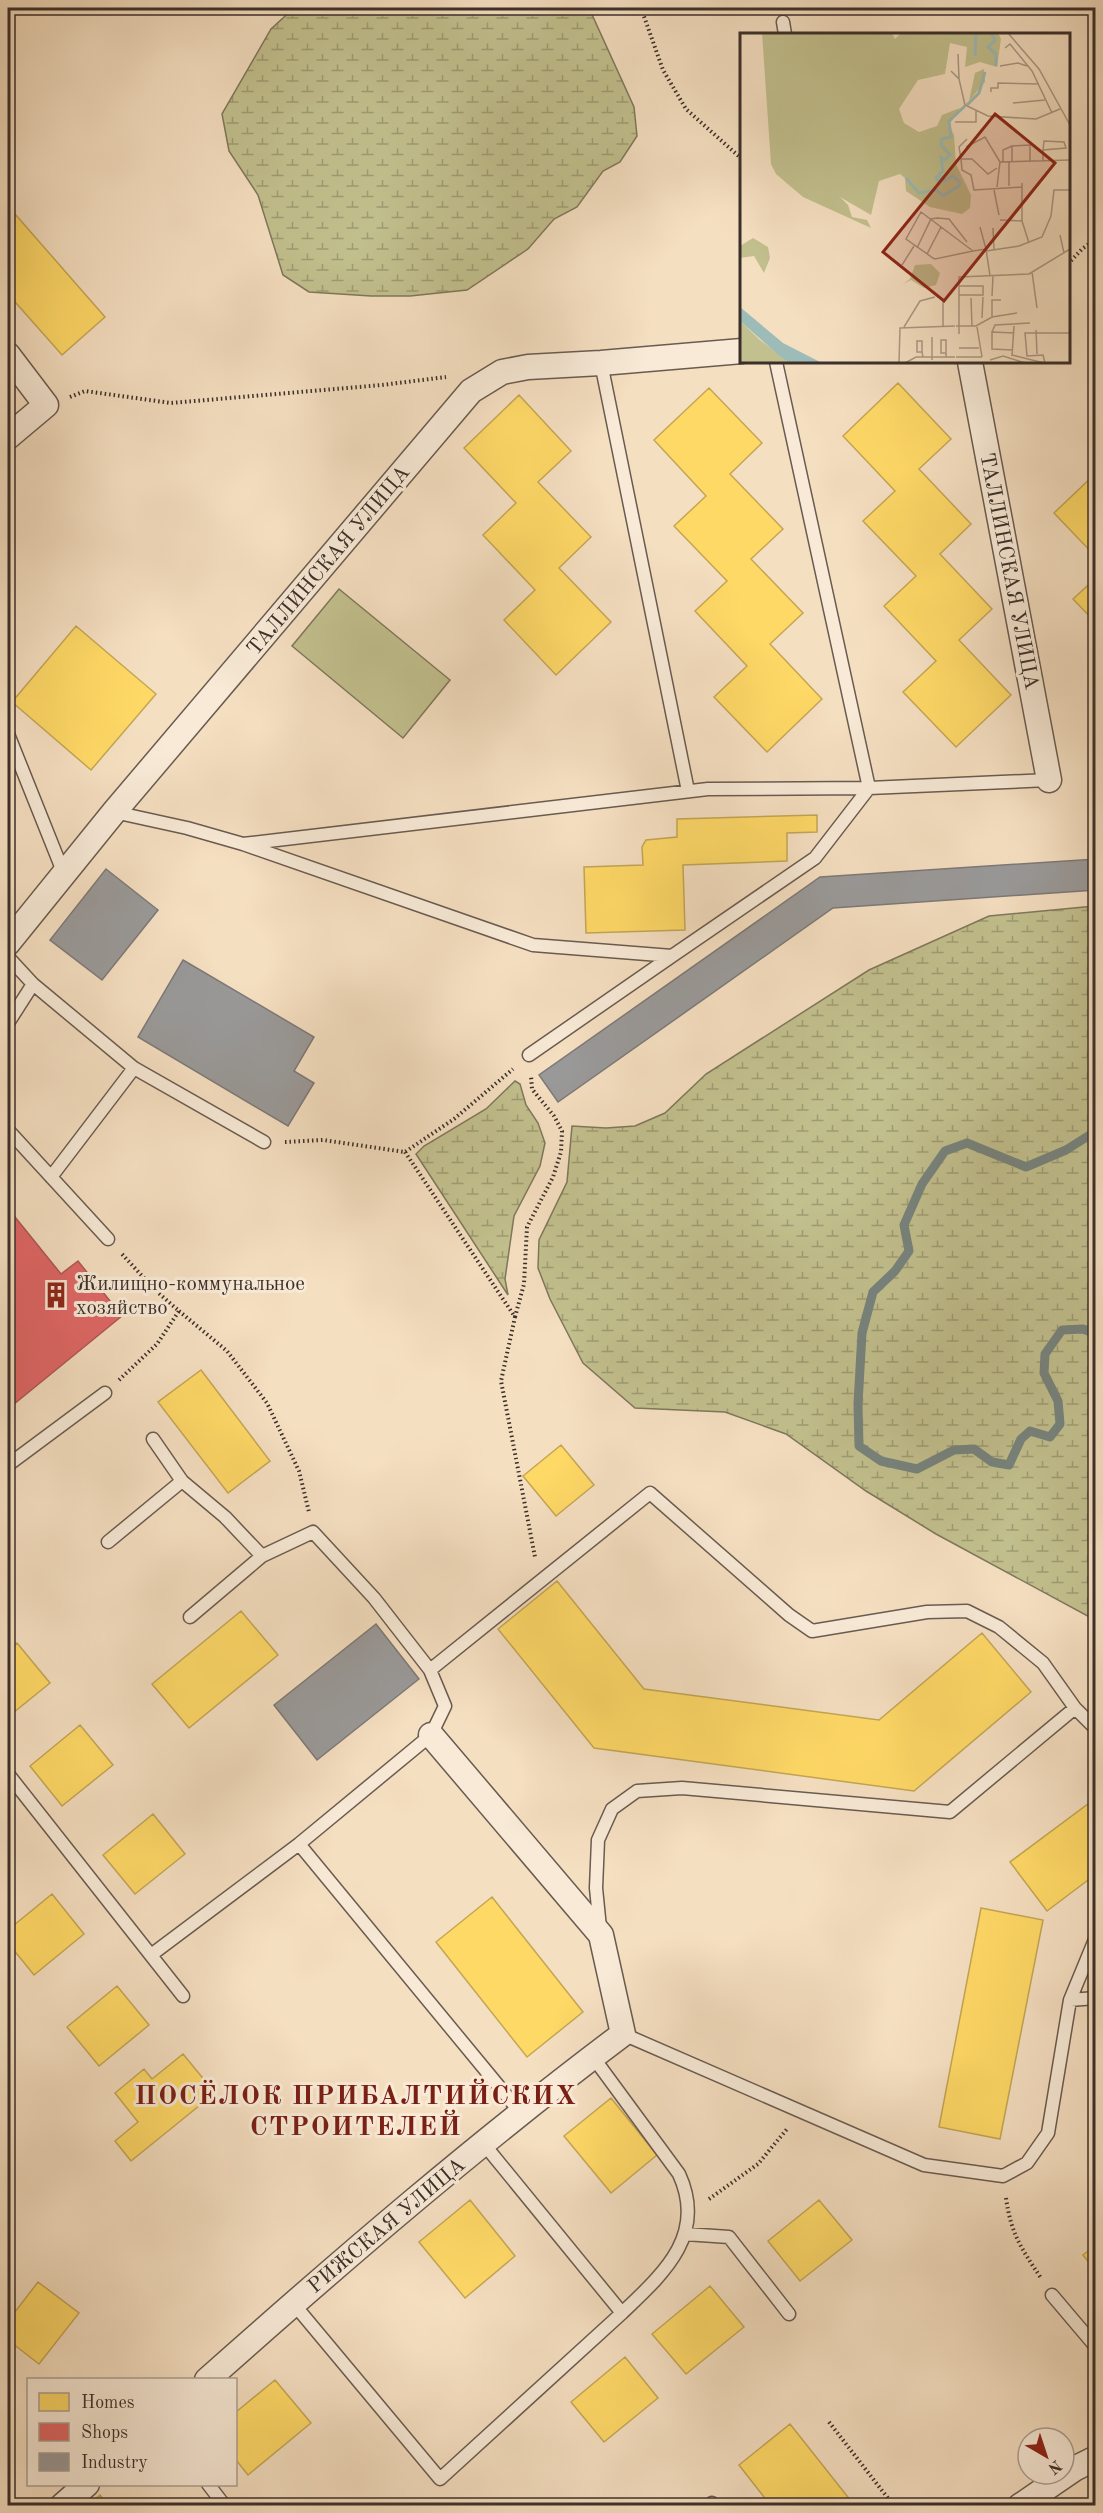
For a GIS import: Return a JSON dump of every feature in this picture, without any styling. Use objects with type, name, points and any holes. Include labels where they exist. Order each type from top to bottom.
[{"type":"street","name":"ТАЛЛИНСКАЯ УЛИЦА","points":[[8,943],[114,812],[471,391],[502,372],[528,367],[740,351]]},
{"type":"street","points":[[8,355],[46,405],[8,437]]},
{"type":"street","name":"ТАЛЛИНСКАЯ УЛИЦА","points":[[970,363],[1049,780]]},
{"type":"street","points":[[431,1735],[601,1935],[623,2034]]},
{"type":"street","name":"РИЖСКАЯ УЛИЦА","points":[[208,2378],[520,2112],[623,2034]]},
{"type":"street","points":[[1020,2505],[1074,2469],[1095,2458]]},
{"type":"street","points":[[62,2505],[85,2486]]},
{"type":"lane","points":[[601,363],[688,791]]},
{"type":"lane","points":[[530,1055],[815,858],[869,788],[776,363]]},
{"type":"lane","points":[[8,734],[64,874]]},
{"type":"lane","points":[[243,844],[688,791],[869,788],[1049,780]]},
{"type":"lane","points":[[114,812],[187,828],[243,844],[533,945],[672,956]]},
{"type":"lane","points":[[8,957],[33,984],[134,1068],[264,1142]]},
{"type":"lane","points":[[8,1023],[33,984]]},
{"type":"lane","points":[[51,1177],[134,1068]]},
{"type":"lane","points":[[8,1130],[108,1239]]},
{"type":"lane","points":[[8,1465],[105,1393]]},
{"type":"lane","points":[[153,1439],[182,1481],[225,1517],[262,1556]]},
{"type":"lane","points":[[108,1542],[182,1481]]},
{"type":"lane","points":[[430,1670],[650,1493],[789,1615],[812,1631],[927,1612],[967,1611],[999,1627],[1043,1663],[1075,1708],[1095,1729]]},
{"type":"lane","points":[[151,1956],[299,1844],[431,1735],[445,1706],[430,1670],[374,1598],[314,1532],[262,1556],[190,1617]]},
{"type":"lane","points":[[601,1935],[596,1888],[598,1840],[612,1809],[638,1791],[682,1788],[950,1812],[1075,1708]]},
{"type":"lane","points":[[8,1774],[183,1996]]},
{"type":"lane","points":[[299,1844],[520,2112]]},
{"type":"lane","points":[[623,2034],[924,2165],[1003,2176],[1028,2163],[1048,2133],[1070,2000],[1095,1937]]},
{"type":"lane","points":[[1070,2000],[1095,1998]]},
{"type":"lane","points":[[294,2303],[440,2480],[654,2282],[674,2258],[685,2234],[689,2214],[687,2192],[679,2174],[592,2057]]},
{"type":"lane","points":[[483,2143],[622,2313]]},
{"type":"lane","points":[[685,2234],[729,2237],[789,2314]]},
{"type":"lane","points":[[1052,2295],[1095,2347]]},
{"type":"lane","points":[[210,2486],[225,2505]]},
{"type":"path","points":[[642,8],[663,70],[686,108],[740,158]]},
{"type":"path","points":[[1070,262],[1095,239]]},
{"type":"path","points":[[46,405],[85,391],[171,403],[382,385],[455,376]]},
{"type":"path","points":[[264,1142],[323,1140],[405,1152],[453,1119],[530,1055]]},
{"type":"path","points":[[530,1055],[532,1089],[554,1116],[562,1131],[561,1152],[553,1177],[527,1227],[524,1284],[501,1381],[540,1581]]},
{"type":"path","points":[[405,1152],[515,1317]]},
{"type":"path","points":[[108,1239],[155,1290],[226,1351],[267,1403],[299,1471],[314,1532]]},
{"type":"path","points":[[105,1393],[157,1344],[179,1311]]},
{"type":"path","points":[[689,2214],[758,2164],[801,2112]]},
{"type":"path","points":[[1010,2223],[1017,2241],[1052,2295]]},
{"type":"path","points":[[829,2422],[894,2505]]},
{"type":"green space","points":[[294,8],[589,8],[634,107],[637,136],[620,162],[603,171],[577,207],[554,219],[528,249],[467,290],[410,296],[309,292],[283,275],[258,195],[229,151],[222,114],[271,29]]},
{"type":"green space","points":[[339,589],[450,680],[403,738],[292,646]]},
{"type":"green space","points":[[1096,906],[1095,1620],[936,1534],[866,1491],[786,1434],[725,1412],[635,1408],[583,1363],[550,1299],[538,1268],[539,1240],[567,1182],[572,1126],[606,1128],[635,1126],[665,1113],[706,1074],[869,970],[989,916]]},
{"type":"green space","points":[[515,1081],[520,1084],[526,1105],[538,1123],[545,1143],[540,1166],[514,1216],[505,1279],[508,1295],[416,1154],[424,1146],[486,1109]]},
{"type":"building: Homes","points":[[8,206],[105,317],[62,355],[8,294]]},
{"type":"building: Homes","points":[[898,383],[951,439],[919,469],[971,524],[940,554],[992,609],[959,640],[1011,695],[956,747],[903,692],[936,661],[884,606],[916,576],[863,521],[895,491],[843,436]]},
{"type":"building: Homes","points":[[709,388],[762,443],[730,474],[783,529],[751,559],[803,613],[770,644],[822,699],[767,752],[714,697],[747,666],[695,611],[727,581],[674,526],[706,496],[654,440]]},
{"type":"building: Homes","points":[[519,395],[571,451],[538,482],[591,537],[559,568],[611,622],[556,675],[504,620],[535,590],[483,535],[516,503],[464,448]]},
{"type":"building: Homes","points":[[1096,473],[1096,557],[1054,513]]},
{"type":"building: Homes","points":[[1096,578],[1096,623],[1073,599]]},
{"type":"building: Homes","points":[[76,626],[156,694],[91,770],[12,702]]},
{"type":"building: Homes","points":[[817,815],[817,832],[787,833],[787,861],[683,865],[685,930],[586,933],[584,867],[643,865],[642,847],[646,840],[677,837],[677,819]]},
{"type":"building: Homes","points":[[201,1370],[270,1461],[228,1493],[158,1402]]},
{"type":"building: Homes","points":[[561,1445],[594,1485],[556,1516],[523,1476]]},
{"type":"building: Homes","points":[[557,1581],[644,1689],[879,1720],[982,1633],[1031,1692],[914,1791],[594,1748],[498,1629]]},
{"type":"building: Homes","points":[[241,1611],[278,1655],[189,1728],[152,1684]]},
{"type":"building: Homes","points":[[17,1643],[50,1683],[8,1717],[8,1651]]},
{"type":"building: Homes","points":[[80,1725],[113,1765],[62,1806],[30,1766]]},
{"type":"building: Homes","points":[[1096,1798],[1096,1874],[1047,1911],[1010,1862]]},
{"type":"building: Homes","points":[[153,1814],[185,1854],[135,1894],[103,1855]]},
{"type":"building: Homes","points":[[52,1894],[84,1934],[34,1975],[8,1943],[8,1930]]},
{"type":"building: Homes","points":[[492,1897],[583,2012],[527,2057],[436,1942]]},
{"type":"building: Homes","points":[[981,1908],[1043,1920],[1000,2139],[939,2127]]},
{"type":"building: Homes","points":[[117,1986],[149,2025],[99,2066],[67,2027]]},
{"type":"building: Homes","points":[[183,2054],[215,2093],[131,2161],[115,2141],[138,2122],[115,2093],[144,2069],[152,2079]]},
{"type":"building: Homes","points":[[611,2098],[657,2155],[611,2193],[564,2136]]},
{"type":"building: Homes","points":[[470,2200],[515,2256],[465,2298],[419,2242]]},
{"type":"building: Homes","points":[[819,2200],[852,2240],[800,2281],[768,2241]]},
{"type":"building: Homes","points":[[1096,2245],[1096,2271],[1083,2255]]},
{"type":"building: Homes","points":[[38,2282],[79,2313],[39,2364],[8,2340],[8,2321]]},
{"type":"building: Homes","points":[[710,2286],[744,2327],[686,2374],[652,2334]]},
{"type":"building: Homes","points":[[625,2357],[658,2398],[604,2442],[571,2402]]},
{"type":"building: Homes","points":[[275,2380],[311,2423],[248,2475],[237,2461],[237,2411]]},
{"type":"building: Homes","points":[[790,2424],[855,2506],[771,2506],[739,2465]]},
{"type":"building: Homes","points":[[100,2495],[108,2506],[86,2506]]},
{"type":"building: Shops","name":"Жилищно-коммунальное хозяйство","points":[[15,1217],[61,1274],[78,1261],[122,1316],[8,1409],[8,1223]]},
{"type":"building: Industry","points":[[1096,859],[1096,890],[833,908],[558,1102],[539,1075],[820,877]]},
{"type":"building: Industry","points":[[106,869],[158,910],[102,980],[50,940]]},
{"type":"building: Industry","points":[[183,960],[314,1037],[294,1071],[314,1083],[288,1126],[138,1037]]},
{"type":"building: Industry","points":[[376,1624],[419,1679],[317,1760],[274,1705]]},
{"type":"waterway","points":[[1096,1131],[1066,1150],[1026,1167],[967,1143],[945,1151],[922,1184],[904,1225],[909,1251],[895,1271],[873,1292],[862,1333],[858,1404],[859,1446],[881,1461],[917,1469],[954,1450],[974,1449],[992,1462],[1009,1465],[1021,1439],[1030,1431],[1050,1437],[1060,1424],[1058,1401],[1044,1373],[1045,1354],[1062,1330],[1083,1329],[1096,1334]]},
{"type":"place","name":"Жилищно-коммунальное хозяйство","points":[[56,1295]]},
{"type":"district","name":"ПОСЁЛОК ПРИБАЛТИЙСКИХ СТРОИТЕЛЕЙ","points":[[356,2110]]}]
